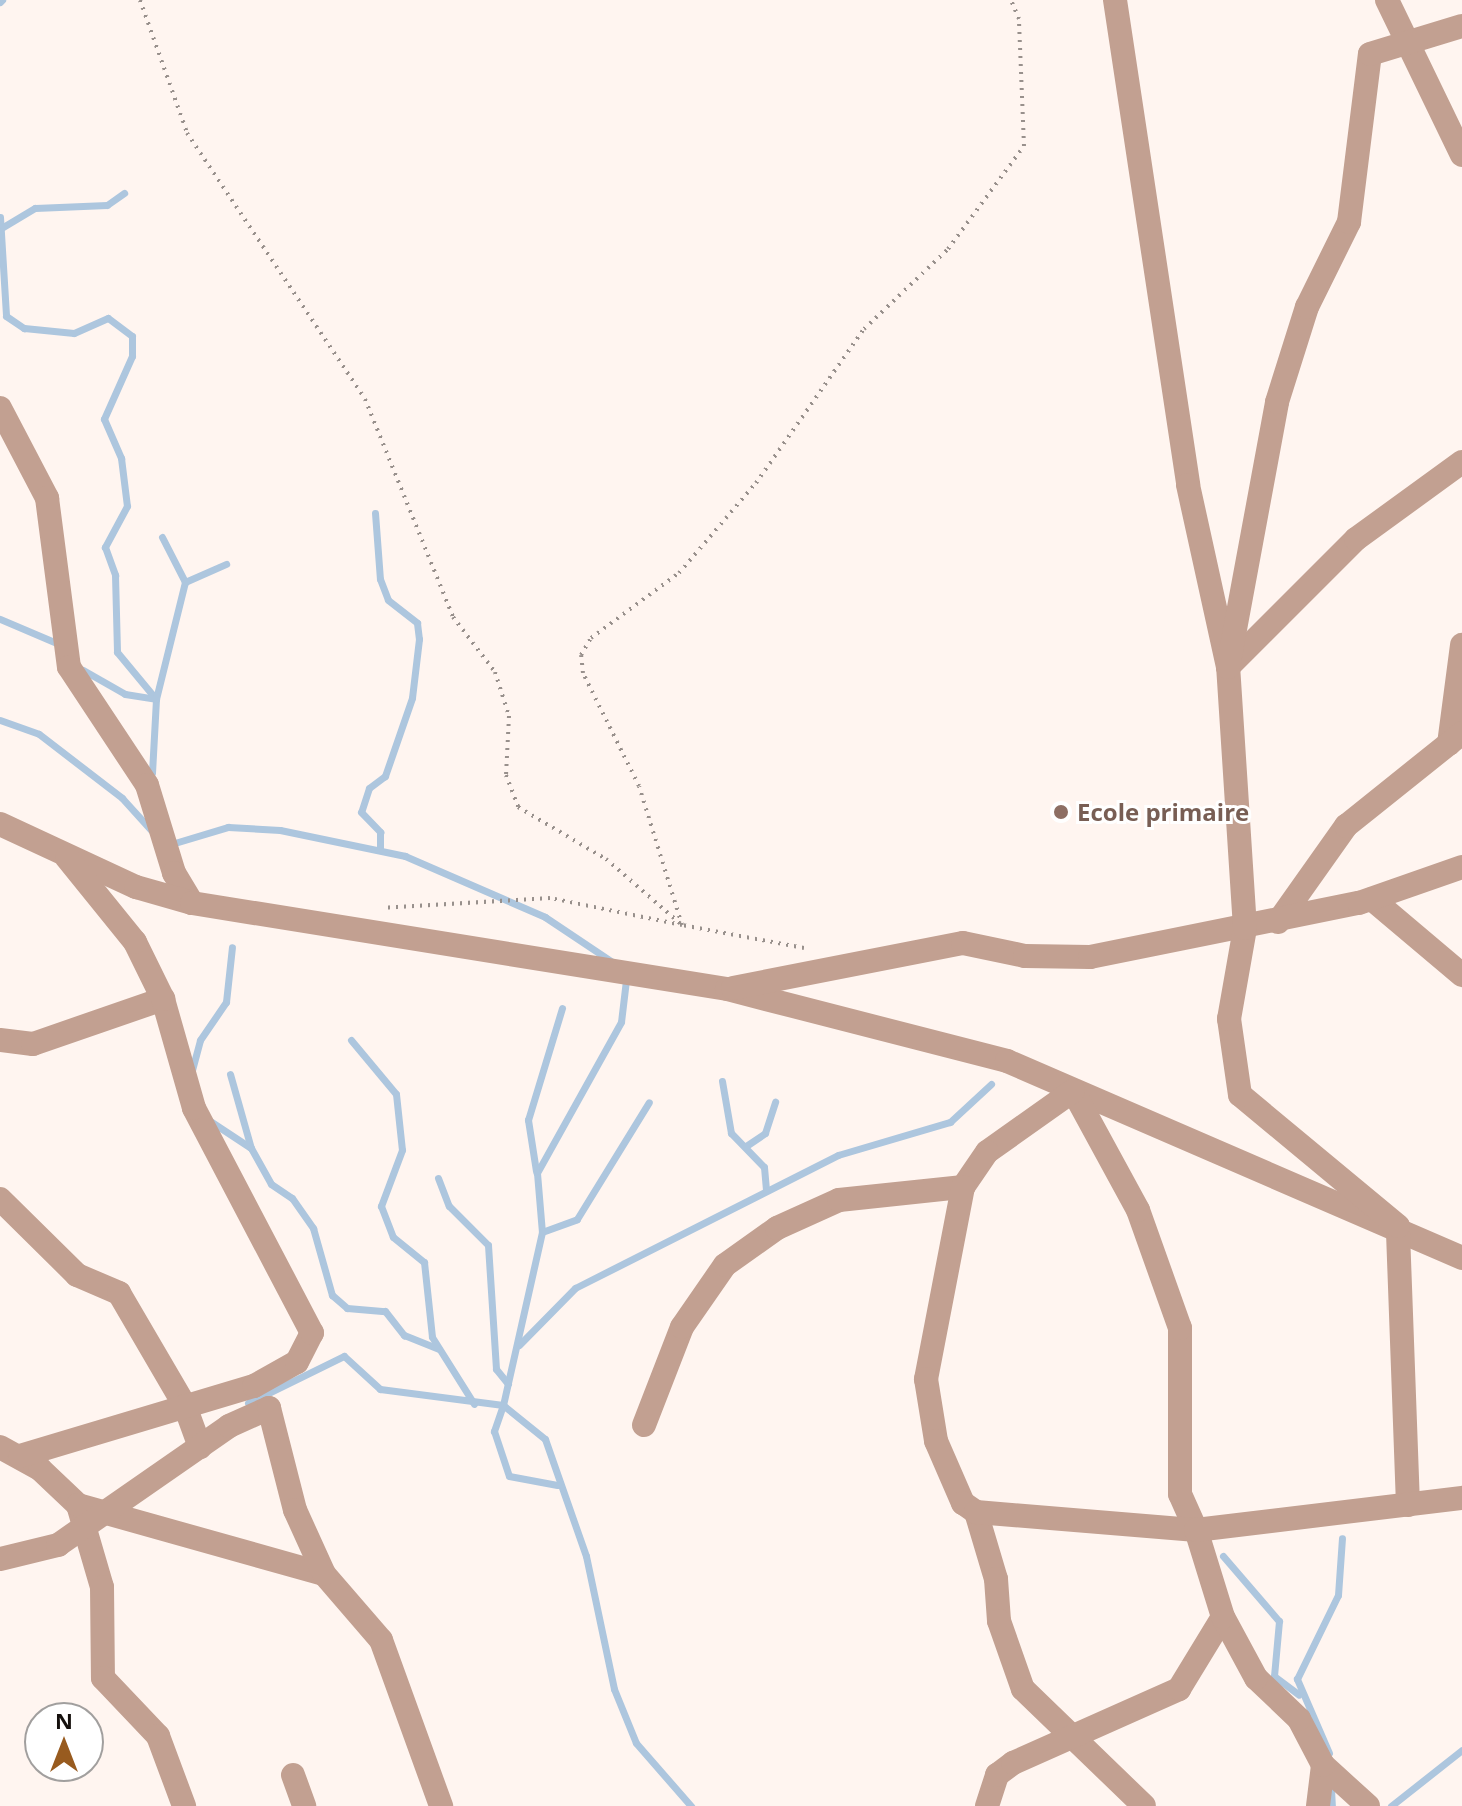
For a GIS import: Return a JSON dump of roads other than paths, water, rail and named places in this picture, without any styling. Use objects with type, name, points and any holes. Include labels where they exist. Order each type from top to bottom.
[{"type":"street","points":[[1115,0],[1188,485],[1228,667],[1245,928],[1229,1019],[1240,1095],[1398,1226],[1408,1505]]},
{"type":"street","points":[[1387,0],[1404,41],[1462,155]]},
{"type":"street","points":[[1228,667],[1277,402],[1307,307],[1349,222],[1370,54],[1404,41],[1462,26]]},
{"type":"street","points":[[0,408],[47,498],[69,667],[147,785],[174,873],[192,903]]},
{"type":"street","points":[[1228,667],[1347,547],[1462,462]]},
{"type":"street","points":[[1278,922],[1346,826],[1456,739],[1462,645]]},
{"type":"street","points":[[0,824],[63,853],[192,903],[727,989],[1007,1061],[1398,1226],[1462,1258]]},
{"type":"street","points":[[10,1452],[185,1406],[278,1375],[307,1349],[312,1333],[194,1108],[163,999],[135,942],[63,853]]},
{"type":"street","points":[[727,989],[943,945],[1090,957],[1278,922],[1372,899],[1462,867]]},
{"type":"street","points":[[1372,899],[1462,975]]},
{"type":"street","points":[[0,1040],[33,1044],[163,999]]},
{"type":"street","points":[[1073,1091],[987,1152],[963,1187],[926,1379],[936,1441],[963,1503],[976,1512],[1196,1530],[1462,1498]]},
{"type":"street","points":[[1073,1091],[1138,1210],[1180,1328],[1180,1494],[1196,1530],[1223,1617],[1256,1678],[1299,1719],[1323,1765],[1368,1806]]},
{"type":"street","points":[[644,1425],[682,1327],[725,1265],[777,1228],[839,1200],[963,1187]]},
{"type":"street","points":[[0,1199],[77,1275],[119,1293],[185,1406],[200,1447]]},
{"type":"street","points":[[0,1559],[58,1545],[82,1516],[107,1511],[200,1447],[269,1408],[295,1510],[324,1574],[381,1640],[441,1806]]},
{"type":"street","points":[[10,1452],[82,1516],[102,1587],[103,1678],[152,1726],[184,1806]]},
{"type":"street","points":[[107,1511],[324,1574]]},
{"type":"street","points":[[976,1512],[1008,1653],[1023,1689],[1069,1741],[1144,1806]]},
{"type":"street","points":[[987,1806],[997,1775],[1179,1689],[1223,1617]]},
{"type":"street","points":[[1318,1806],[1323,1765]]},
{"type":"street","points":[[293,1775],[304,1806]]},
{"type":"waterway","points":[[3,227],[35,208],[107,205],[124,193]]},
{"type":"waterway","points":[[0,217],[6,316],[24,328],[74,333],[108,318],[132,336],[132,356],[104,419],[121,458],[127,506],[105,547],[115,575],[117,652],[156,699],[152,773]]},
{"type":"waterway","points":[[375,513],[380,579],[388,600],[417,623],[419,639],[412,698],[385,776],[369,788],[361,812],[380,832],[380,850]]},
{"type":"waterway","points":[[162,537],[185,582]]},
{"type":"waterway","points":[[83,670],[125,694],[156,699],[185,582],[226,564]]},
{"type":"waterway","points":[[0,619],[59,644]]},
{"type":"waterway","points":[[0,720],[39,734],[122,798],[151,830]]},
{"type":"waterway","points":[[168,845],[228,827],[280,830],[405,856],[545,917],[614,963]]},
{"type":"waterway","points":[[192,1070],[200,1040],[226,1002],[232,947]]},
{"type":"waterway","points":[[626,980],[621,1022],[537,1173],[542,1232],[503,1405],[545,1439],[586,1556],[614,1689],[636,1743],[691,1806]]},
{"type":"waterway","points":[[536,1171],[528,1120],[562,1008]]},
{"type":"waterway","points":[[351,1040],[396,1094],[402,1150],[381,1206],[393,1237],[424,1262],[432,1337],[474,1404]]},
{"type":"waterway","points":[[230,1074],[251,1148]]},
{"type":"waterway","points":[[722,1081],[731,1133],[764,1167],[766,1190]]},
{"type":"waterway","points":[[519,1345],[575,1288],[838,1155],[950,1122],[991,1084]]},
{"type":"waterway","points":[[542,1232],[577,1219],[649,1102]]},
{"type":"waterway","points":[[746,1146],[765,1133],[775,1102]]},
{"type":"waterway","points":[[210,1121],[251,1148],[271,1184],[292,1198],[313,1228],[332,1295],[347,1308],[385,1311],[404,1335],[438,1349]]},
{"type":"waterway","points":[[438,1178],[449,1206],[488,1245],[496,1369],[508,1384]]},
{"type":"waterway","points":[[248,1403],[344,1356],[380,1389],[503,1405],[494,1431],[509,1476],[557,1485]]},
{"type":"waterway","points":[[1329,1753],[1297,1679],[1338,1595],[1342,1538]]},
{"type":"waterway","points":[[1223,1556],[1279,1621],[1274,1676],[1299,1695]]},
{"type":"waterway","points":[[1391,1806],[1462,1750]]},
{"type":"waterway","points":[[1331,1789],[1332,1806]]},
{"type":"place","name":"Ecole primaire","points":[[1061,812]]}]
